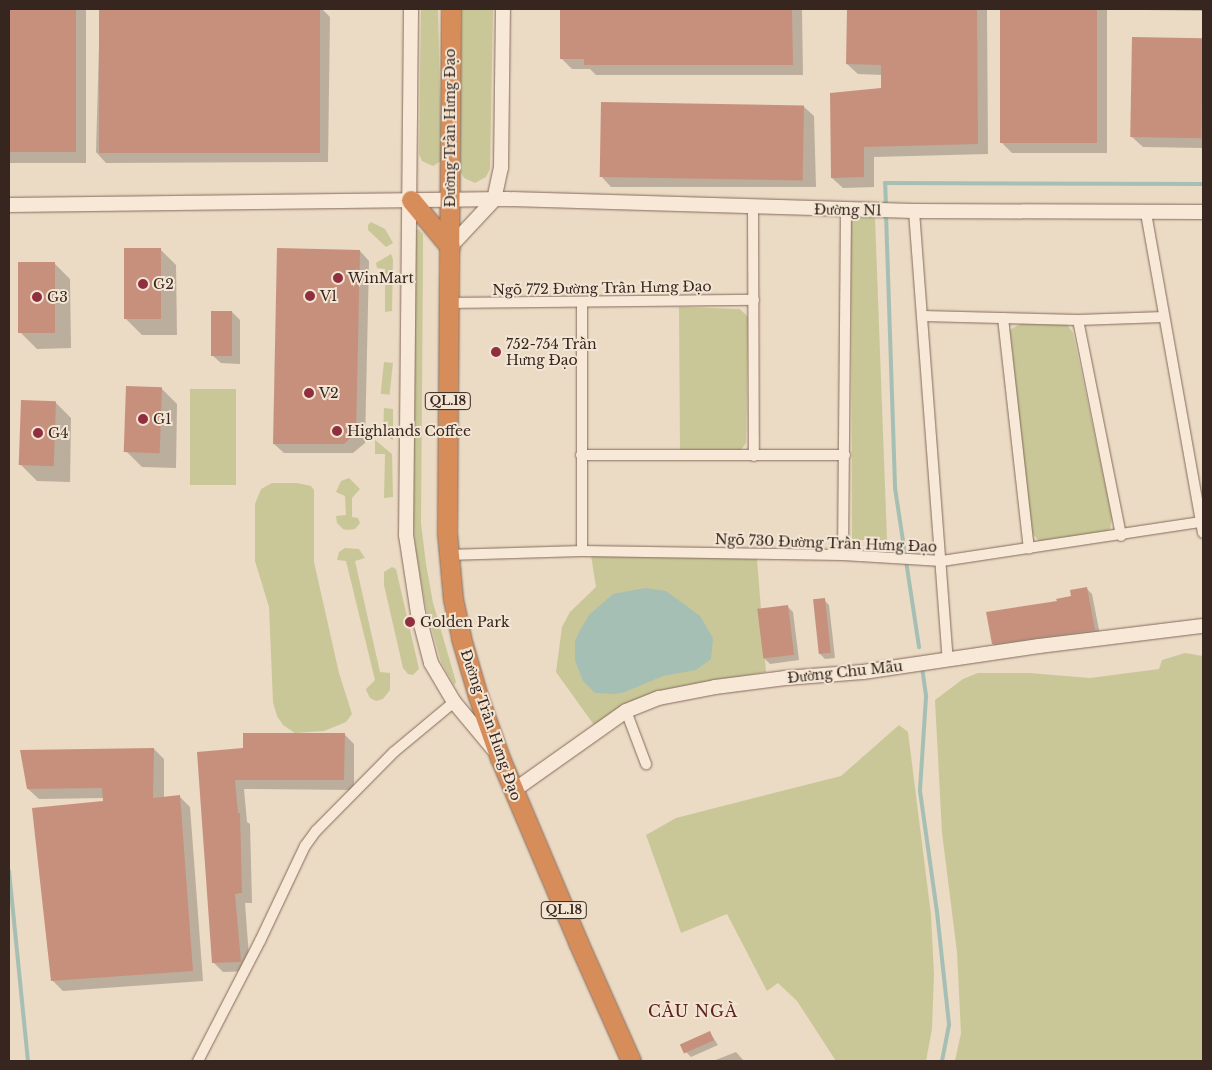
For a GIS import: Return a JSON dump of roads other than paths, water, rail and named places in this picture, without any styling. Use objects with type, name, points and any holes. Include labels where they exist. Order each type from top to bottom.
[{"type":"highway","name":"Đường Trần Hưng Đạo","points":[[451,9],[448,555],[461,638],[478,696],[500,758],[631,1061]]},
{"type":"highway","points":[[410,200],[450,247]]},
{"type":"street","points":[[411,9],[406,536],[418,613],[431,663],[454,702],[500,758]]},
{"type":"street","points":[[494,200],[501,168],[503,9]]},
{"type":"street","name":"Đường N1","points":[[9,205],[494,200],[846,210],[1203,212]]},
{"type":"street","name":"Đường Trần Hưng Đạo","points":[[450,247],[494,200]]},
{"type":"street","points":[[753,207],[754,456]]},
{"type":"street","points":[[843,555],[846,210]]},
{"type":"street","points":[[914,211],[948,660]]},
{"type":"street","points":[[1146,212],[1202,528]]},
{"type":"street","name":"Ngõ 772 Đường Trần Hưng Đạo","points":[[450,303],[754,300]]},
{"type":"street","points":[[582,303],[582,551]]},
{"type":"street","points":[[923,316],[1078,320],[1164,316]]},
{"type":"street","points":[[1003,318],[1029,550]]},
{"type":"street","points":[[1078,320],[1121,536]]},
{"type":"street","points":[[582,455],[845,455]]},
{"type":"street","name":"Ngõ 730 Đường Trần Hưng Đạo","points":[[448,555],[582,551],[843,555],[942,561],[1121,536],[1202,528]]},
{"type":"street","name":"Đường Chu Mẫu","points":[[513,790],[626,711],[659,698],[715,687],[785,678],[863,672],[1039,646],[1203,626]]},
{"type":"street","points":[[198,1061],[260,941],[305,846],[316,831],[394,752],[454,702]]},
{"type":"street","points":[[626,711],[646,764]]},
{"type":"waterway","points":[[886,207],[885,183],[1203,184]]},
{"type":"waterway","points":[[886,214],[895,488],[919,647]]},
{"type":"waterway","points":[[922,667],[926,697],[920,791],[937,912],[949,1025],[942,1061]]},
{"type":"waterway","points":[[9,871],[28,1061]]},
{"type":"place","name":"WinMart","points":[[338,278]]},
{"type":"place","name":"G2","points":[[143,284]]},
{"type":"place","name":"V1","points":[[310,296]]},
{"type":"place","name":"G3","points":[[37,297]]},
{"type":"place","name":"752-754 Trần Hưng Đạo","points":[[496,352]]},
{"type":"place","name":"V2","points":[[309,393]]},
{"type":"place","name":"G1","points":[[143,419]]},
{"type":"place","name":"Highlands Coffee","points":[[337,431]]},
{"type":"place","name":"G4","points":[[38,433]]},
{"type":"place","name":"Golden Park","points":[[410,622]]},
{"type":"district","name":"CẦU NGÀ","points":[[693,1011]]}]
